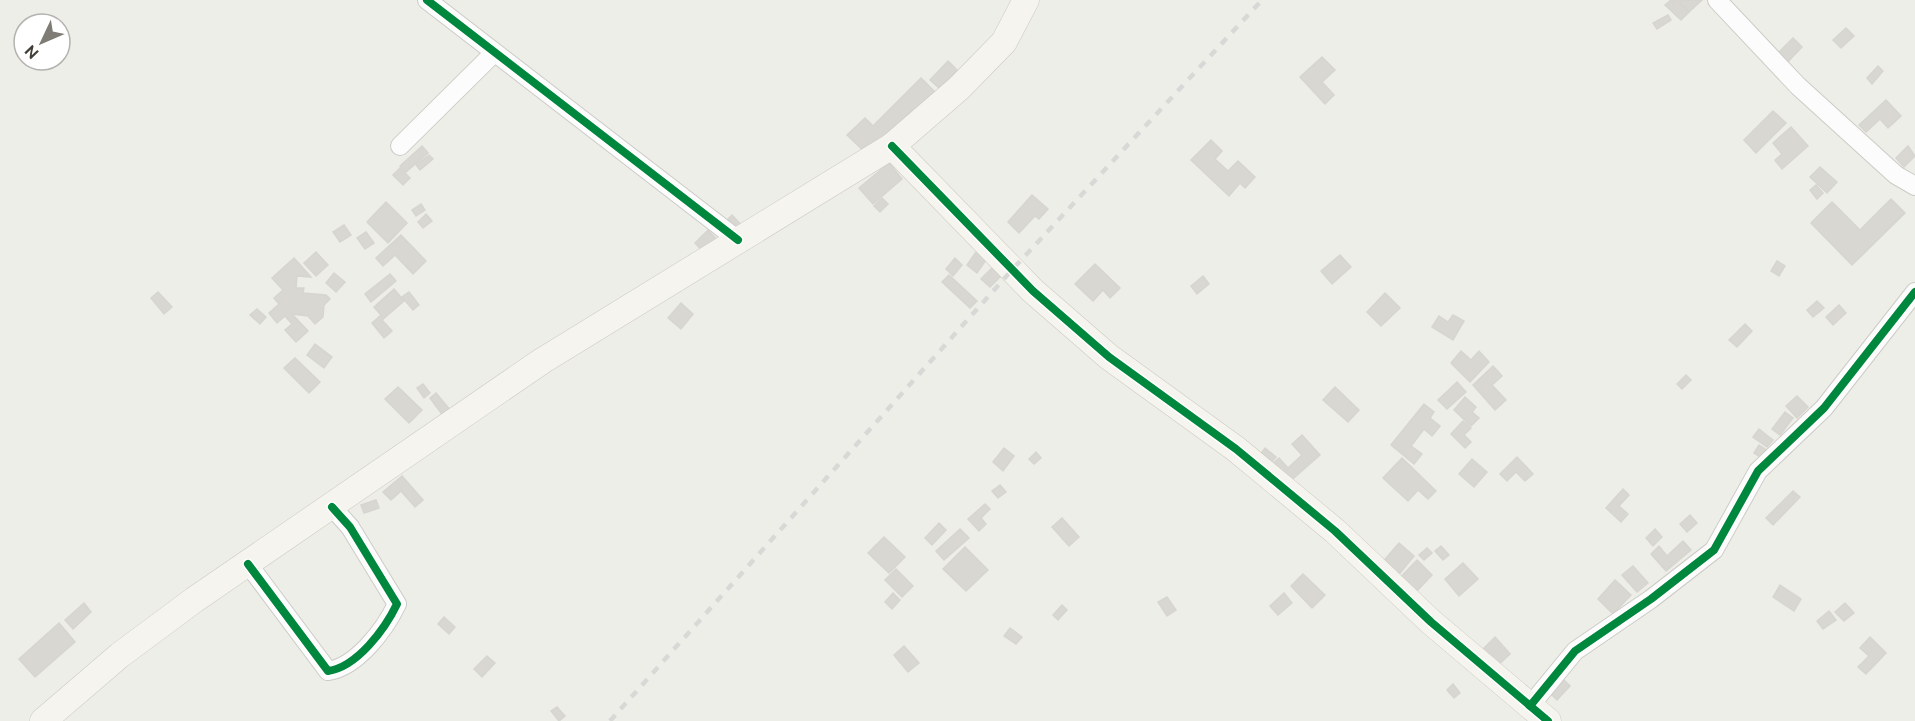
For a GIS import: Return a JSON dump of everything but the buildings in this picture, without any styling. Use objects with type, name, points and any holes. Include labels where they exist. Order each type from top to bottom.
[{"type":"main road","points":[[43,721],[120,655],[542,361],[892,146],[959,88],[1004,42],[1026,0]]},
{"type":"main road","points":[[892,146],[1033,291],[1109,357],[1236,450],[1335,531],[1431,622],[1539,713]]},
{"type":"street","points":[[427,0],[738,240]]},
{"type":"street","points":[[1717,0],[1798,86],[1896,175],[1915,186]]},
{"type":"street","points":[[399,146],[494,53]]},
{"type":"street","points":[[1539,713],[1575,651],[1651,599],[1714,550],[1758,471],[1824,408],[1915,291]]},
{"type":"street","points":[[248,564],[328,671],[341,669],[385,628],[397,604],[350,527],[332,507]]},
{"type":"railway","points":[[610,721],[1011,271],[1262,0]]},
{"type":"cycle path","points":[[427,0],[738,240]]},
{"type":"cycle path","points":[[892,146],[1033,291],[1109,357],[1236,449],[1335,531],[1431,622],[1548,721]]},
{"type":"cycle path","points":[[1530,706],[1575,651],[1651,599],[1714,550],[1758,471],[1824,408],[1915,292]]},
{"type":"cycle path","points":[[248,564],[328,671],[349,662],[378,635],[397,604],[350,527],[332,507]]}]
